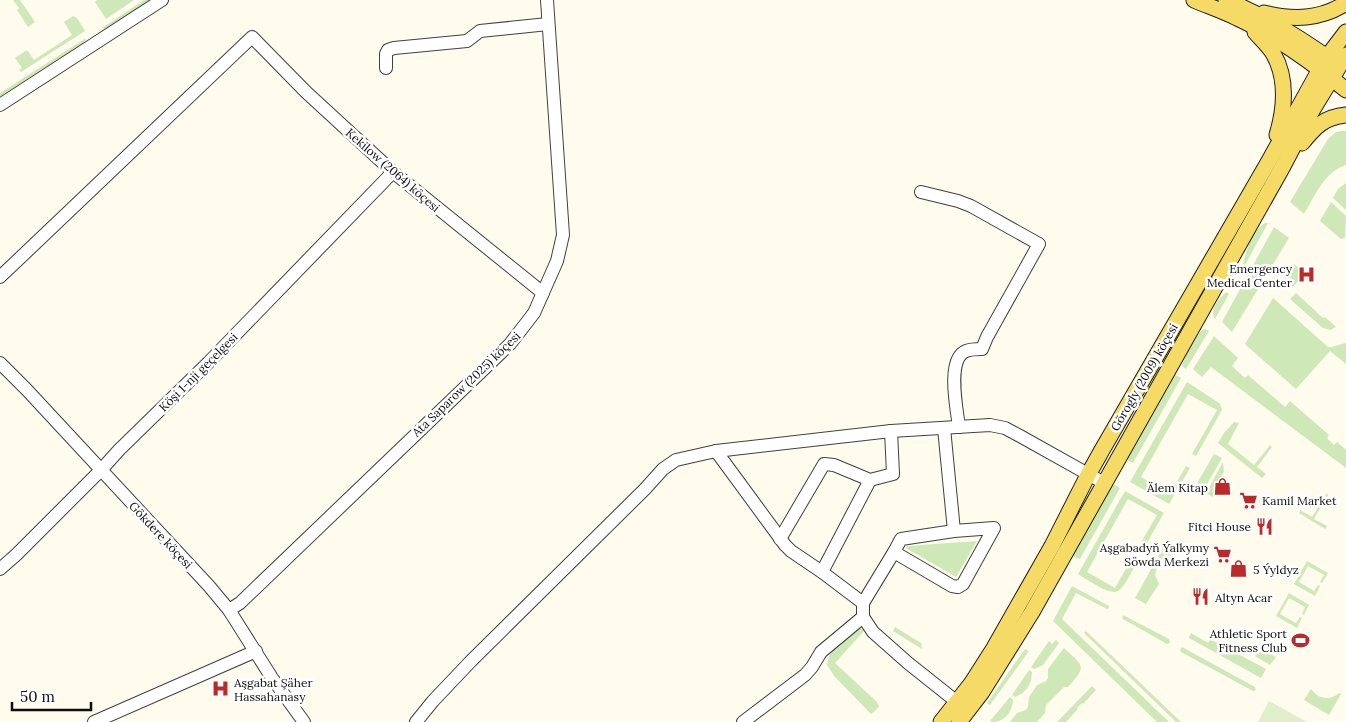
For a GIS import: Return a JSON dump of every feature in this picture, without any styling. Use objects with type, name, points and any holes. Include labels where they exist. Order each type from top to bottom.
[{"type":"main road","points":[[1194,0],[1267,20],[1335,66],[1346,90]]},
{"type":"main road","points":[[1226,0],[1240,13],[1270,49],[1282,79],[1284,104],[1276,164]]},
{"type":"main road","points":[[1240,13],[1299,18],[1319,16],[1333,11],[1346,3]]},
{"type":"main road","name":"Görogly (2009) köçesi","points":[[941,722],[972,684],[1015,612],[1052,546],[1088,475],[1335,66],[1346,32]]},
{"type":"main road","points":[[1276,164],[1322,122],[1330,118],[1346,115]]},
{"type":"main road","name":"Görogly (2009) köçesi","points":[[959,722],[982,692],[1032,612],[1104,483],[1276,164]]},
{"type":"street","points":[[0,105],[162,0]]},
{"type":"street","name":"Ata Saparow (2025) köçesi","points":[[229,610],[240,603],[510,344],[534,314],[557,261],[563,235],[547,0]]},
{"type":"street","points":[[386,68],[386,54],[388,50],[394,48],[467,41],[480,30],[548,24]]},
{"type":"street","name":"Kekilow (2064) köçesi","points":[[0,276],[252,37],[306,92],[393,172],[543,293]]},
{"type":"street","name":"Köşi 1-nji geçelgesi","points":[[0,569],[208,363],[393,172]]},
{"type":"street","points":[[921,192],[971,206],[1039,244],[982,349],[966,351],[959,357],[954,375],[959,427]]},
{"type":"street","name":"Gökdere köçesi","points":[[0,363],[209,586],[229,610],[272,678],[304,722]]},
{"type":"street","points":[[416,722],[471,661],[663,469],[676,460],[716,451],[891,431],[990,425],[1005,428],[1104,483]]},
{"type":"street","points":[[944,428],[954,532]]},
{"type":"street","points":[[780,539],[824,464],[834,465],[870,480],[893,474],[891,431]]},
{"type":"street","points":[[716,451],[780,539],[791,551],[863,603]]},
{"type":"street","points":[[822,572],[870,480]]},
{"type":"street","points":[[894,552],[952,586],[958,587],[963,584],[994,528],[901,538],[863,603],[863,617],[872,632],[957,702]]},
{"type":"street","points":[[743,722],[805,675],[821,652],[863,617]]},
{"type":"street","points":[[94,722],[256,651]]},
{"type":"green space","points":[[13,0],[20,0],[35,22],[28,27]]},
{"type":"green space","points":[[97,0],[134,0],[106,19],[95,2]]},
{"type":"green space","points":[[144,0],[152,0],[106,29],[102,28]]},
{"type":"green space","points":[[73,16],[77,18],[85,31],[21,72],[19,70],[22,68],[15,58],[27,50],[34,60],[72,35],[64,22]]},
{"type":"green space","points":[[86,38],[84,43],[0,98],[0,93]]},
{"type":"green space","points":[[1346,131],[1346,165],[1338,168],[1326,179],[1316,192],[1304,214],[1290,202],[1328,139],[1336,132]]},
{"type":"green space","points":[[1346,183],[1346,210],[1333,198],[1338,189]]},
{"type":"green space","points":[[1331,202],[1346,216],[1345,238],[1341,239],[1320,221]]},
{"type":"green space","points":[[1265,223],[1268,223],[1245,265],[1243,264],[1253,236]]},
{"type":"green space","points":[[1274,227],[1289,238],[1232,332],[1222,322]]},
{"type":"green space","points":[[1294,264],[1305,273],[1292,288],[1284,280]]},
{"type":"green space","points":[[1226,292],[1229,294],[1215,319],[1213,315],[1214,308]]},
{"type":"green space","points":[[1296,293],[1323,318],[1325,317],[1336,327],[1330,330],[1323,328],[1290,299]]},
{"type":"green space","points":[[1273,298],[1328,347],[1346,343],[1346,364],[1330,351],[1296,389],[1248,347],[1245,344]]},
{"type":"green space","points":[[1204,329],[1209,331],[1186,369],[1182,366],[1186,355],[1200,332]]},
{"type":"green space","points":[[1214,336],[1238,358],[1232,366],[1245,378],[1248,375],[1285,407],[1290,401],[1329,435],[1327,438],[1334,445],[1337,442],[1346,450],[1346,468],[1211,367],[1202,377],[1193,369]]},
{"type":"green space","points":[[1175,375],[1181,378],[1133,463],[1127,460]]},
{"type":"green space","points":[[1187,382],[1220,404],[1222,410],[1196,456],[1192,454],[1217,410],[1188,394],[1141,477],[1170,494],[1186,466],[1190,468],[1169,504],[1130,482]]},
{"type":"green space","points":[[1234,422],[1239,423],[1228,444],[1254,465],[1270,445],[1272,447],[1257,467],[1266,474],[1262,478],[1218,443]]},
{"type":"green space","points":[[1214,454],[1222,458],[1203,491],[1195,487]]},
{"type":"green space","points":[[1223,462],[1224,472],[1218,481],[1213,497],[1206,493]]},
{"type":"green space","points":[[1113,484],[1120,488],[1080,559],[1073,556]]},
{"type":"green space","points":[[1125,491],[1164,513],[1144,548],[1139,546],[1157,515],[1128,499],[1087,572],[1115,588],[1132,558],[1137,561],[1129,578],[1118,591],[1114,592],[1098,586],[1078,574]]},
{"type":"green space","points":[[1327,493],[1328,495],[1314,519],[1327,526],[1325,529],[1299,513],[1300,510],[1312,517]]},
{"type":"green space","points":[[977,541],[956,577],[906,548],[907,546]]},
{"type":"green space","points":[[1167,541],[1173,547],[1174,555],[1167,556],[1159,561],[1156,560]]},
{"type":"green space","points":[[1307,561],[1328,573],[1322,583],[1320,582],[1324,575],[1308,566],[1299,582],[1314,591],[1318,585],[1320,586],[1315,596],[1294,584]]},
{"type":"green space","points":[[1155,562],[1158,563],[1155,575],[1159,584],[1146,604],[1135,598]]},
{"type":"green space","points":[[1072,586],[1109,606],[1109,608],[1107,609],[1076,593],[1062,619],[1169,722],[1157,722],[1053,621]]},
{"type":"green space","points":[[1289,593],[1309,605],[1304,615],[1302,614],[1305,607],[1289,598],[1280,614],[1296,623],[1300,617],[1302,618],[1297,628],[1276,616]]},
{"type":"green space","points":[[1123,615],[1169,639],[1170,643],[1167,644],[1123,619]]},
{"type":"green space","points":[[895,627],[921,643],[922,649],[893,631]]},
{"type":"green space","points":[[857,629],[865,630],[835,663],[877,702],[879,707],[871,714],[835,677],[827,665],[829,656],[834,649]]},
{"type":"green space","points":[[1086,631],[1181,722],[1176,722],[1084,633]]},
{"type":"green space","points":[[1191,633],[1208,643],[1210,639],[1266,669],[1261,678],[1189,638]]},
{"type":"green space","points":[[1056,640],[1059,643],[1043,665],[1034,669],[1031,667],[1049,641],[1052,644]]},
{"type":"green space","points":[[1182,647],[1255,687],[1256,690],[1253,691],[1181,652]]},
{"type":"green space","points":[[1064,648],[1079,662],[1081,670],[1068,687],[1064,687],[1046,705],[1045,713],[1037,722],[1010,722],[1017,713],[1026,710],[1029,697],[1037,685],[1046,681],[1048,669]]},
{"type":"green space","points":[[1260,648],[1276,657],[1270,665],[1255,656]]},
{"type":"green space","points":[[1025,649],[1029,651],[990,705],[987,703]]},
{"type":"green space","points":[[1029,670],[1032,672],[1030,684],[1022,693],[1015,697],[1012,695]]},
{"type":"green space","points":[[1092,686],[1096,690],[1077,708],[1066,722],[1057,722]]},
{"type":"green space","points":[[1311,689],[1317,695],[1324,698],[1341,694],[1329,715],[1304,700]]},
{"type":"green space","points":[[1010,697],[1013,700],[1007,716],[997,722],[990,721]]},
{"type":"green space","points":[[1269,701],[1307,722],[1258,722]]},
{"type":"place","name":"Emergency Medical Center","points":[[1306,275]]},
{"type":"place","name":"Älem Kitap","points":[[1222,487]]},
{"type":"place","name":"Kamil Market","points":[[1248,500]]},
{"type":"place","name":"Fitci House","points":[[1265,526]]},
{"type":"place","name":"Aşgabadyň Ýalkymy Söwda Merkezi","points":[[1223,554]]},
{"type":"place","name":"5 Ýyldyz","points":[[1239,569]]},
{"type":"place","name":"Altyn Acar","points":[[1201,597]]},
{"type":"place","name":"Athletic Sport Fitness Club","points":[[1301,640]]},
{"type":"place","name":"Aşgabat Şäher Hassahanasy","points":[[220,689]]}]
